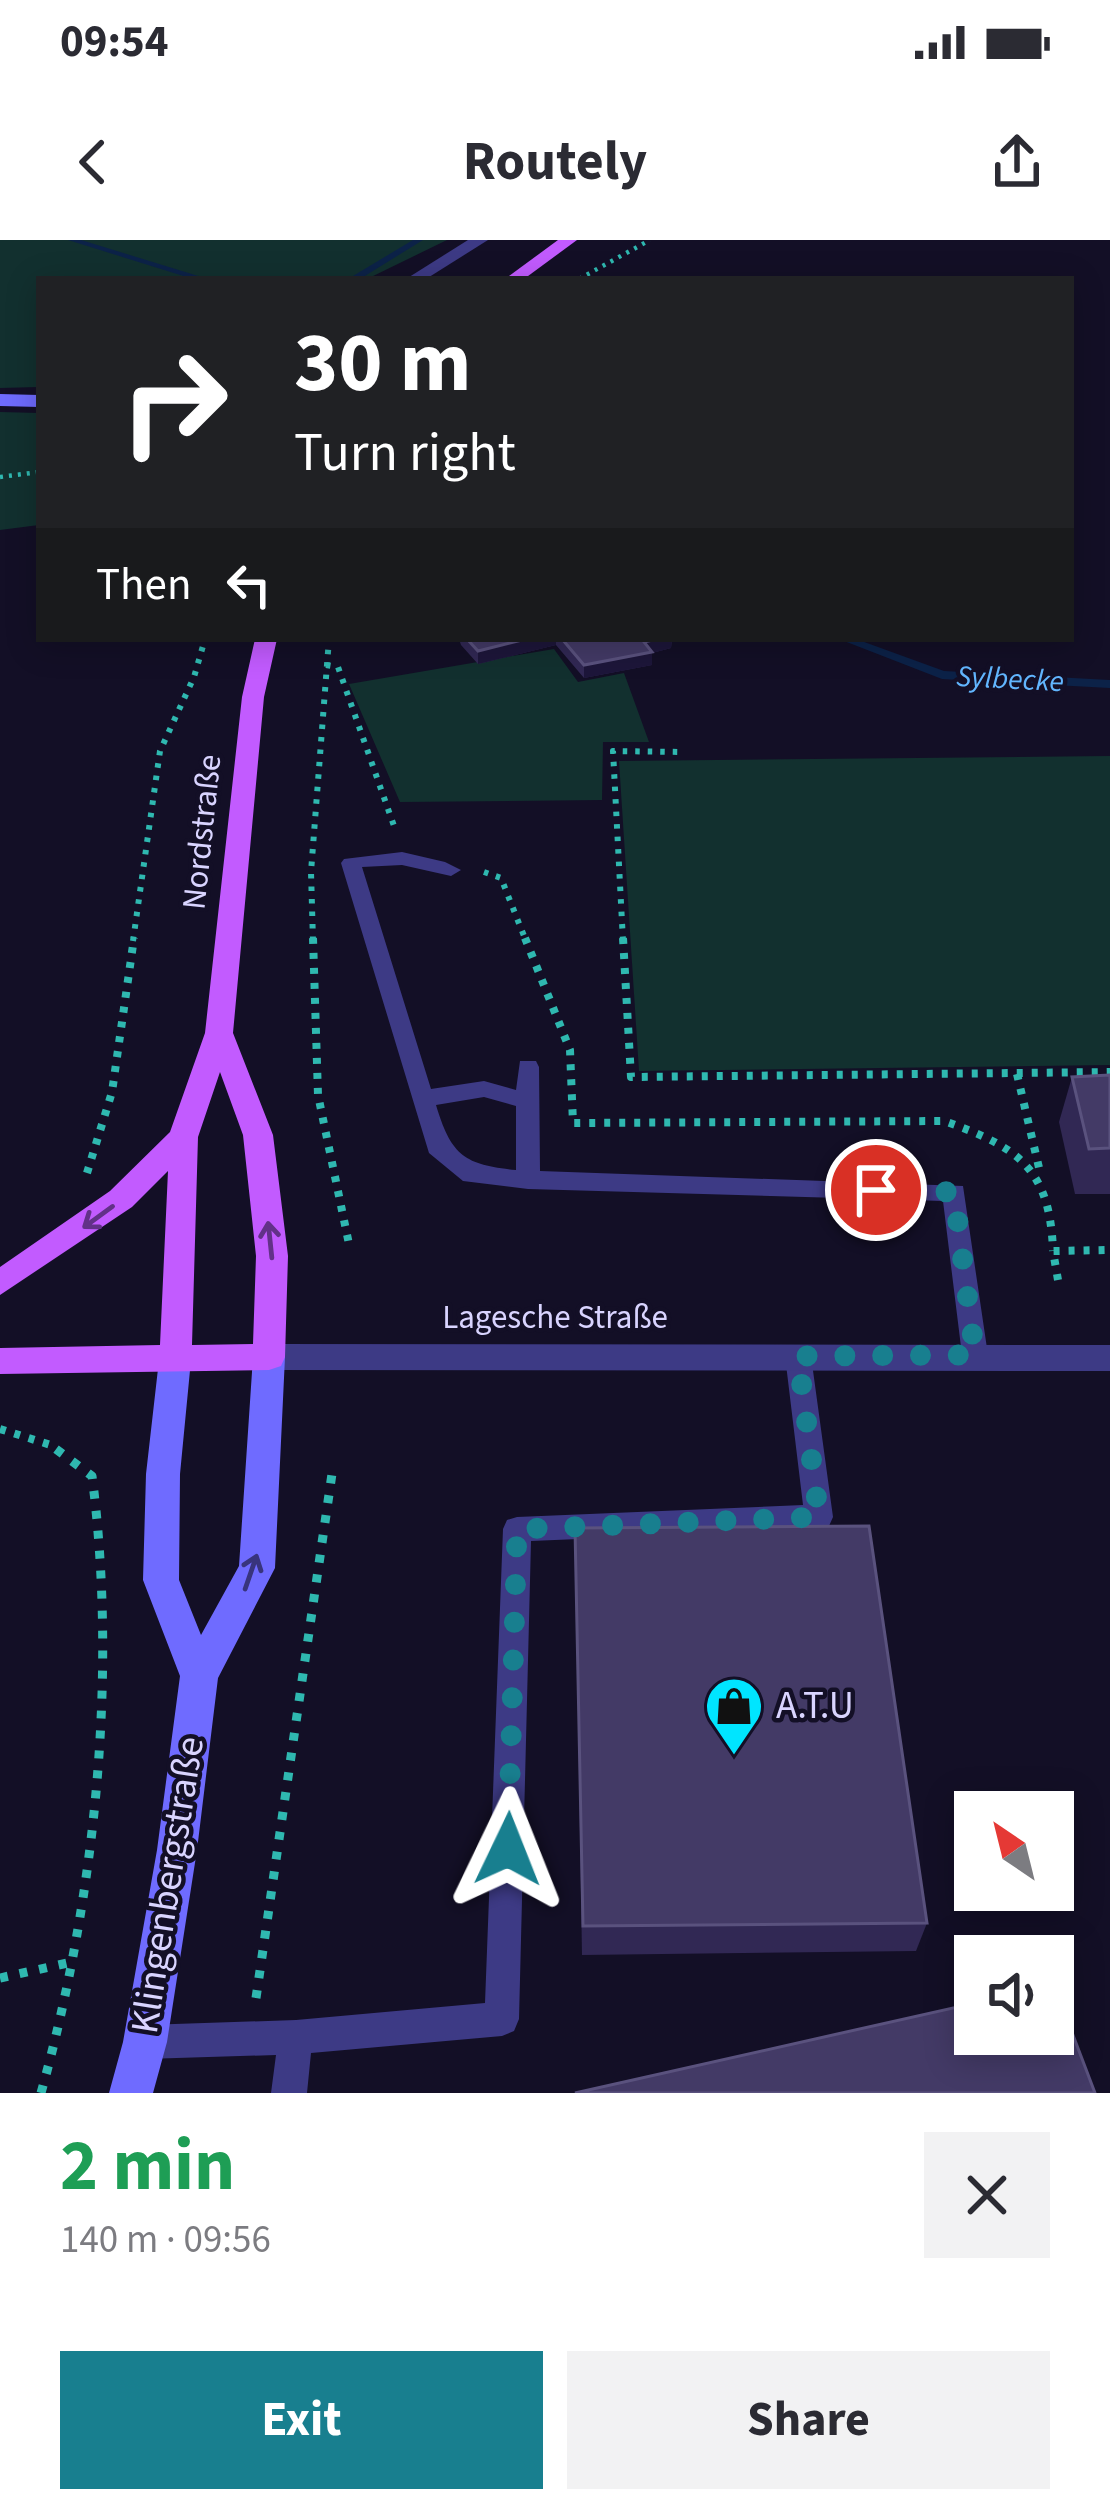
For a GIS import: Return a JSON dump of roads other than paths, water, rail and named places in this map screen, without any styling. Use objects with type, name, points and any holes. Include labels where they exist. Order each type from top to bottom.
[{"type":"main road","points":[[517,276],[569,240]]},
{"type":"main road","points":[[0,400],[36,401]]},
{"type":"main road","name":"Nordstraße","points":[[175,1360],[183,1137],[219,1033],[253,697],[265,642]]},
{"type":"main road","name":"Nordstraße","points":[[219,1033],[258,1135],[272,1256],[269,1357]]},
{"type":"main road","points":[[0,1282],[122,1199],[183,1137]]},
{"type":"main road","name":"Lagesche Straße","points":[[0,1361],[269,1357]]},
{"type":"main road","name":"Klingenbergstraße","points":[[131,2093],[146,2042],[199,1676],[257,1568],[269,1357]]},
{"type":"main road","name":"Klingenbergstraße","points":[[175,1360],[163,1474],[161,1580],[199,1676]]},
{"type":"street","points":[[419,276],[480,240]]},
{"type":"street","name":"Lagesche Straße","points":[[269,1357],[1110,1358]]},
{"type":"lane","points":[[452,870],[397,857],[351,863],[437,1147],[472,1175],[528,1180],[954,1192],[975,1355]]},
{"type":"lane","points":[[528,1067],[528,1180]]},
{"type":"lane","points":[[423,1099],[484,1089],[528,1101]]},
{"type":"lane","points":[[146,2042],[296,2037],[502,2019],[517,1529],[819,1517],[798,1356]]},
{"type":"lane","points":[[290,2093],[296,2037]]},
{"type":"waterway","points":[[72,240],[193,276]]},
{"type":"waterway","points":[[358,276],[419,240]]},
{"type":"waterway","name":"Sylbecke","points":[[853,642],[942,675],[1110,684]]},
{"type":"place","name":"A.T.U","points":[[734,1757]]}]
